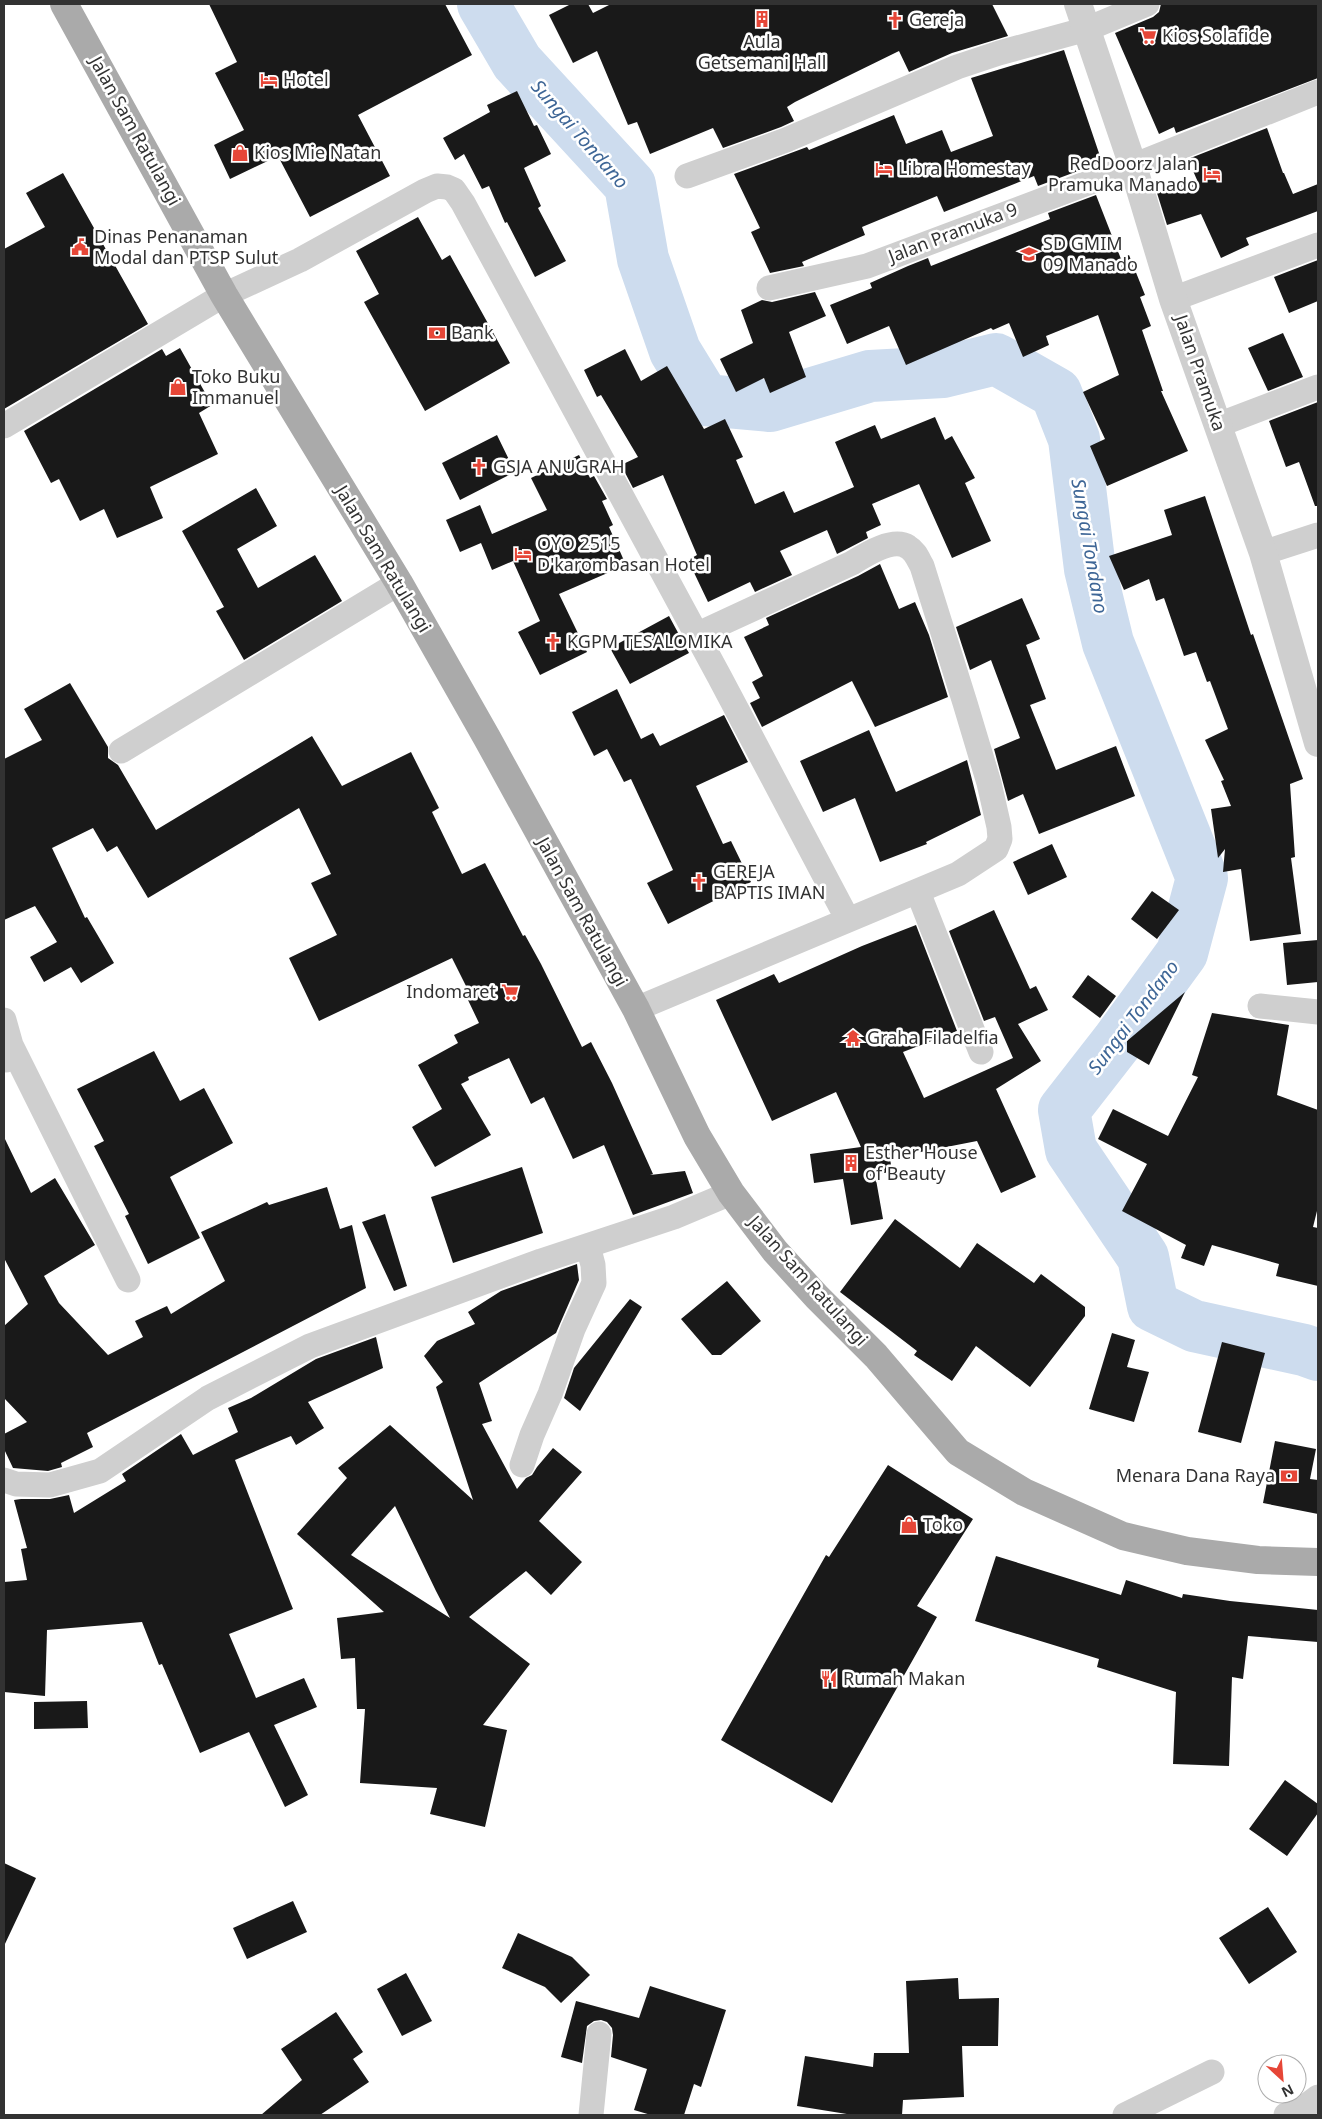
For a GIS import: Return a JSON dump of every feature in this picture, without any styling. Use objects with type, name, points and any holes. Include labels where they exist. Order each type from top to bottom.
[{"type":"main road","name":"Jalan Sam Ratulangi","points":[[64,4],[224,295],[400,583],[636,1008],[697,1136],[731,1193],[775,1251],[817,1297],[876,1356],[958,1452],[1024,1492],[1123,1536],[1188,1551],[1258,1560],[1318,1562]]},
{"type":"street","name":"Jalan Pramuka","points":[[1078,4],[1133,166],[1174,299],[1311,690],[1318,743]]},
{"type":"street","points":[[687,176],[786,140],[957,67],[999,53],[1087,29],[1147,4]]},
{"type":"street","name":"Jalan Pramuka 9","points":[[769,288],[867,266],[1133,166],[1318,92]]},
{"type":"street","points":[[4,426],[224,295],[300,260],[425,190],[437,186],[454,190],[463,203],[594,444],[848,920]]},
{"type":"street","points":[[1174,299],[1318,245]]},
{"type":"street","points":[[1218,425],[1318,387]]},
{"type":"street","points":[[1263,553],[1318,535]]},
{"type":"street","points":[[636,1008],[958,874],[996,849],[1000,839],[989,782],[922,566],[915,553],[906,545],[893,545],[877,549],[852,563],[696,635]]},
{"type":"street","points":[[121,751],[400,583]]},
{"type":"street","points":[[918,892],[980,1052]]},
{"type":"street","points":[[1260,1006],[1318,1012]]},
{"type":"street","points":[[4,1020],[7,1056],[128,1280]]},
{"type":"street","points":[[4,1480],[16,1484],[50,1485],[100,1471],[208,1398],[310,1346],[417,1305],[674,1217],[731,1193]]},
{"type":"street","points":[[522,1466],[573,1329],[594,1283],[593,1265],[588,1246]]},
{"type":"street","points":[[591,2115],[599,2034]]},
{"type":"street","points":[[1125,2115],[1212,2072]]},
{"type":"street","points":[[1286,2115],[1302,2109],[1318,2097]]},
{"type":"building","points":[[209,4],[445,4],[472,55],[358,115],[390,176],[310,217],[279,158],[275,160],[274,158],[230,179],[214,145],[244,130],[215,73],[237,62]]},
{"type":"building","points":[[571,4],[588,4],[593,13],[611,4],[992,4],[1008,36],[952,53],[909,72],[899,51],[787,107],[794,121],[781,127],[723,148],[713,128],[650,154],[637,122],[628,125],[597,51],[573,63],[549,15]]},
{"type":"building","points":[[1161,4],[1318,4],[1318,78],[1176,133],[1174,127],[1159,134],[1115,33],[1153,17],[1159,12]]},
{"type":"building","points":[[1064,50],[1102,162],[1038,186],[1034,176],[944,212],[937,196],[862,227],[865,235],[802,262],[804,266],[770,273],[751,232],[760,228],[734,174],[807,147],[809,150],[894,115],[906,144],[942,130],[951,152],[993,136],[971,78]]},
{"type":"building","points":[[517,91],[534,126],[537,125],[551,154],[524,168],[541,206],[538,208],[566,261],[535,277],[507,222],[505,223],[489,186],[482,189],[464,154],[455,160],[443,138],[490,112],[487,105]]},
{"type":"building","points":[[1267,128],[1283,173],[1293,194],[1318,184],[1318,211],[1246,238],[1249,245],[1221,258],[1201,214],[1167,225],[1157,193],[1197,180],[1188,159]]},
{"type":"building","points":[[63,173],[148,324],[4,409],[4,249],[45,227],[26,193]]},
{"type":"building","points":[[1096,195],[1121,259],[1129,255],[1145,295],[1140,297],[1151,326],[1142,330],[1163,391],[1161,391],[1188,451],[1107,486],[1090,446],[1105,439],[1083,392],[1119,375],[1098,315],[1046,336],[1049,345],[1023,357],[1009,323],[993,330],[991,328],[906,365],[889,326],[847,344],[830,305],[872,288],[870,283],[908,266],[928,258],[931,266],[1050,219],[1048,213]]},
{"type":"building","name":"Bank","points":[[418,217],[442,260],[450,255],[510,363],[425,411],[364,302],[379,294],[356,251]]},
{"type":"building","points":[[1318,260],[1318,301],[1289,313],[1274,277]]},
{"type":"building","points":[[815,292],[826,316],[789,332],[806,377],[770,393],[764,378],[736,392],[720,359],[753,343],[741,310],[762,300],[772,302]]},
{"type":"building","points":[[1283,333],[1303,377],[1268,391],[1248,348]]},
{"type":"building","points":[[180,348],[212,405],[199,413],[218,454],[150,487],[163,518],[117,538],[104,509],[80,521],[59,479],[51,483],[24,431],[162,349],[166,356]]},
{"type":"building","points":[[625,349],[641,381],[667,366],[704,429],[725,419],[743,457],[736,460],[755,504],[784,491],[794,513],[854,487],[835,442],[875,425],[881,439],[935,417],[945,440],[952,436],[975,478],[965,483],[991,541],[952,558],[919,484],[872,504],[881,525],[866,532],[868,538],[837,554],[827,530],[780,551],[792,575],[755,592],[750,582],[708,602],[688,560],[697,555],[663,475],[633,488],[621,465],[638,457],[601,395],[597,397],[584,370]]},
{"type":"building","points":[[1318,402],[1318,506],[1315,506],[1299,462],[1286,467],[1269,421]]},
{"type":"building","name":"GSJA ANUGRAH","points":[[497,435],[515,472],[460,500],[442,463]]},
{"type":"building","points":[[579,455],[590,478],[594,476],[607,499],[602,501],[613,525],[609,527],[626,565],[559,594],[587,652],[540,675],[518,632],[540,621],[513,561],[492,570],[481,543],[460,552],[446,520],[480,505],[492,534],[547,510],[531,478]]},
{"type":"building","points":[[256,488],[277,526],[237,549],[258,588],[315,555],[342,601],[244,660],[216,611],[224,607],[182,531]]},
{"type":"building","points":[[1205,496],[1251,635],[1253,634],[1303,779],[1290,784],[1295,857],[1291,858],[1301,934],[1250,941],[1241,869],[1223,872],[1225,849],[1218,858],[1211,809],[1231,806],[1221,781],[1224,780],[1205,740],[1228,729],[1210,681],[1207,682],[1196,652],[1184,656],[1164,598],[1156,601],[1149,579],[1124,590],[1109,556],[1172,535],[1164,510]]},
{"type":"building","points":[[880,564],[899,609],[915,602],[929,635],[948,697],[875,727],[852,681],[762,727],[750,703],[760,698],[752,682],[763,676],[744,637],[769,625],[766,618]]},
{"type":"building","points":[[1022,598],[1040,639],[1026,645],[1046,699],[1030,705],[1056,770],[1116,746],[1135,796],[1039,834],[1023,794],[1008,801],[994,749],[1020,738],[991,660],[970,670],[956,627]]},
{"type":"building","points":[[669,616],[689,653],[630,684],[610,648]]},
{"type":"building","points":[[70,683],[108,747],[108,758],[118,765],[156,830],[312,736],[342,786],[411,752],[439,808],[432,812],[462,874],[485,863],[523,936],[525,935],[541,964],[582,1047],[591,1042],[612,1083],[653,1174],[650,1175],[685,1171],[693,1193],[633,1215],[604,1145],[573,1159],[544,1097],[531,1104],[509,1058],[468,1077],[469,1080],[461,1084],[491,1135],[435,1167],[412,1127],[442,1109],[418,1065],[458,1043],[454,1035],[479,1023],[468,1000],[472,998],[452,958],[319,1021],[289,958],[337,935],[311,883],[331,874],[299,808],[148,898],[117,846],[107,852],[93,828],[52,848],[85,918],[87,917],[114,963],[81,983],[71,967],[44,982],[30,957],[57,942],[35,906],[4,920],[4,759],[42,740],[24,709]]},
{"type":"building","points":[[617,689],[641,739],[653,733],[660,746],[724,715],[748,762],[696,786],[723,844],[731,841],[751,882],[668,924],[647,883],[673,870],[631,779],[624,782],[607,749],[594,756],[572,712]]},
{"type":"building","points":[[869,730],[896,792],[967,760],[981,815],[926,842],[927,844],[880,862],[855,798],[823,812],[800,761]]},
{"type":"building","points":[[1052,844],[1067,877],[1028,895],[1013,862]]},
{"type":"building","points":[[1152,891],[1179,910],[1157,939],[1131,919]]},
{"type":"building","points":[[994,910],[1030,989],[1036,986],[1048,1010],[1018,1024],[1041,1061],[996,1089],[1036,1177],[1001,1193],[977,1141],[890,1158],[892,1172],[875,1174],[883,1219],[851,1225],[843,1179],[814,1183],[810,1154],[861,1147],[836,1092],[772,1121],[716,1000],[774,974],[779,983],[862,946],[916,925],[957,1031],[903,1052],[924,1098],[1013,1058],[995,1017],[984,1021],[949,931]]},
{"type":"building","points":[[1318,940],[1318,982],[1287,985],[1283,943]]},
{"type":"building","points":[[1088,975],[1116,996],[1100,1018],[1072,997]]},
{"type":"building","points":[[1185,992],[1149,1065],[1127,1052],[1127,1041]]},
{"type":"building","points":[[1212,1013],[1289,1025],[1277,1095],[1318,1110],[1318,1207],[1313,1227],[1318,1228],[1318,1286],[1276,1276],[1279,1264],[1212,1245],[1204,1266],[1181,1258],[1186,1245],[1122,1211],[1147,1164],[1098,1139],[1113,1109],[1168,1136],[1198,1077],[1192,1075]]},
{"type":"building","points":[[154,1051],[180,1101],[204,1088],[233,1143],[170,1177],[200,1238],[148,1264],[125,1216],[129,1214],[94,1146],[104,1141],[77,1089]]},
{"type":"building","points":[[4,1137],[31,1193],[55,1178],[95,1245],[44,1276],[59,1303],[108,1355],[143,1337],[135,1321],[167,1306],[171,1314],[225,1281],[201,1232],[267,1202],[269,1205],[327,1187],[340,1229],[352,1225],[366,1288],[87,1433],[93,1447],[61,1463],[62,1467],[48,1471],[13,1468],[4,1449],[4,1434],[27,1422],[4,1398],[4,1326],[28,1304],[4,1258]]},
{"type":"building","points":[[522,1167],[543,1233],[453,1263],[431,1197]]},
{"type":"building","points":[[385,1214],[407,1286],[394,1291],[362,1222]]},
{"type":"building","points":[[895,1219],[960,1268],[977,1243],[1034,1283],[1041,1274],[1085,1307],[1085,1316],[1030,1387],[976,1346],[952,1381],[914,1355],[917,1351],[840,1292]]},
{"type":"building","points":[[577,1264],[579,1280],[556,1333],[479,1383],[492,1421],[482,1424],[517,1489],[526,1478],[532,1475],[553,1448],[582,1472],[539,1521],[582,1562],[551,1595],[526,1571],[469,1617],[530,1664],[483,1725],[507,1730],[485,1827],[430,1814],[437,1788],[360,1783],[365,1709],[357,1709],[355,1658],[341,1659],[337,1618],[384,1612],[297,1534],[347,1478],[338,1468],[390,1425],[473,1500],[436,1387],[443,1382],[424,1356],[437,1341],[475,1324],[468,1312],[501,1291]],"holes":[[[395,1506],[450,1618],[351,1555]]]},
{"type":"building","points":[[727,1281],[761,1321],[721,1355],[712,1355],[681,1319]]},
{"type":"building","points":[[630,1299],[642,1307],[580,1411],[564,1398],[574,1368]]},
{"type":"building","points":[[1112,1333],[1135,1340],[1127,1367],[1149,1372],[1134,1422],[1089,1409]]},
{"type":"building","points":[[376,1337],[383,1368],[308,1402],[324,1428],[296,1445],[291,1436],[235,1460],[293,1609],[229,1634],[256,1698],[304,1678],[317,1707],[274,1725],[308,1795],[285,1807],[249,1732],[200,1753],[162,1664],[159,1665],[142,1622],[47,1630],[45,1696],[4,1692],[4,1582],[27,1580],[21,1549],[27,1548],[14,1500],[50,1499],[69,1495],[74,1513],[126,1481],[122,1474],[181,1434],[193,1455],[238,1432],[228,1408],[251,1398],[316,1359]]},
{"type":"building","points":[[1222,1342],[1265,1353],[1241,1443],[1198,1432]]},
{"type":"building","name":"Menara Dana Raya","points":[[1275,1441],[1316,1449],[1310,1479],[1318,1480],[1318,1514],[1263,1503]]},
{"type":"building","name":"Rumah Makan","points":[[888,1465],[973,1519],[917,1606],[937,1617],[832,1803],[721,1740],[826,1555],[829,1557]]},
{"type":"building","points":[[996,1556],[1121,1595],[1126,1580],[1182,1598],[1183,1594],[1318,1610],[1318,1642],[1248,1636],[1243,1679],[1232,1677],[1229,1766],[1173,1764],[1176,1692],[1097,1667],[1099,1659],[975,1621]]},
{"type":"building","points":[[87,1701],[88,1728],[34,1729],[34,1702]]},
{"type":"building","points":[[1285,1780],[1318,1804],[1318,1813],[1287,1856],[1249,1829]]},
{"type":"building","points":[[4,1863],[36,1878],[4,1946]]},
{"type":"building","points":[[293,1901],[307,1932],[247,1959],[233,1928]]},
{"type":"building","points":[[1268,1907],[1297,1952],[1249,1984],[1219,1938]]},
{"type":"building","points":[[518,1933],[572,1957],[590,1975],[561,2003],[545,1987],[502,1968]]},
{"type":"building","points":[[406,1973],[432,2021],[402,2036],[377,1989]]},
{"type":"building","points":[[958,1978],[959,1999],[999,1998],[998,2046],[962,2046],[964,2097],[903,2100],[902,2115],[853,2115],[797,2106],[805,2056],[873,2067],[874,2053],[909,2053],[906,1981]]},
{"type":"building","points":[[650,1986],[726,2010],[701,2087],[694,2084],[684,2115],[651,2115],[634,2110],[647,2069],[611,2057],[613,2035],[612,2028],[607,2022],[601,2020],[594,2021],[587,2026],[582,2063],[561,2057],[576,2001],[639,2018]]},
{"type":"building","points":[[336,2012],[363,2052],[353,2059],[369,2082],[320,2115],[261,2115],[302,2080],[281,2049]]},
{"type":"waterway","name":"Sungai Tondano","points":[[483,4],[517,62],[630,185],[643,259],[675,351],[705,400],[770,406],[870,376],[943,372],[996,359],[1056,393],[1074,439],[1090,569],[1108,643],[1202,878],[1182,953],[1117,1042],[1064,1110],[1071,1150],[1143,1257],[1153,1306],[1194,1326],[1304,1350],[1318,1355]]},
{"type":"place","name":"Aula Getsemani Hall","points":[[762,19]]},
{"type":"place","name":"Gereja","points":[[895,20]]},
{"type":"place","name":"Kios Solafide","points":[[1148,36]]},
{"type":"place","name":"Hotel","points":[[269,80]]},
{"type":"place","name":"Kios Mie Natan","points":[[240,153]]},
{"type":"place","name":"Libra Homestay","points":[[884,169]]},
{"type":"place","name":"RedDoorz Jalan Pramuka Manado","points":[[1212,174]]},
{"type":"place","name":"Dinas Penanaman Modal dan PTSP Sulut","points":[[80,247]]},
{"type":"place","name":"SD GMIM 09 Manado","points":[[1029,254]]},
{"type":"place","name":"Bank","points":[[437,333]]},
{"type":"place","name":"Toko Buku Immanuel","points":[[178,387]]},
{"type":"place","name":"GSJA ANUGRAH","points":[[479,467]]},
{"type":"place","name":"OYO 2515 D'karombasan Hotel","points":[[523,554]]},
{"type":"place","name":"KGPM TESALOMIKA","points":[[553,642]]},
{"type":"place","name":"GEREJA BAPTIS IMAN","points":[[699,882]]},
{"type":"place","name":"Indomaret","points":[[510,992]]},
{"type":"place","name":"Graha Filadelfia","points":[[853,1038]]},
{"type":"place","name":"Esther House of Beauty","points":[[851,1163]]},
{"type":"place","name":"Menara Dana Raya","points":[[1289,1476]]},
{"type":"place","name":"Toko","points":[[909,1525]]},
{"type":"place","name":"Rumah Makan","points":[[829,1679]]}]
